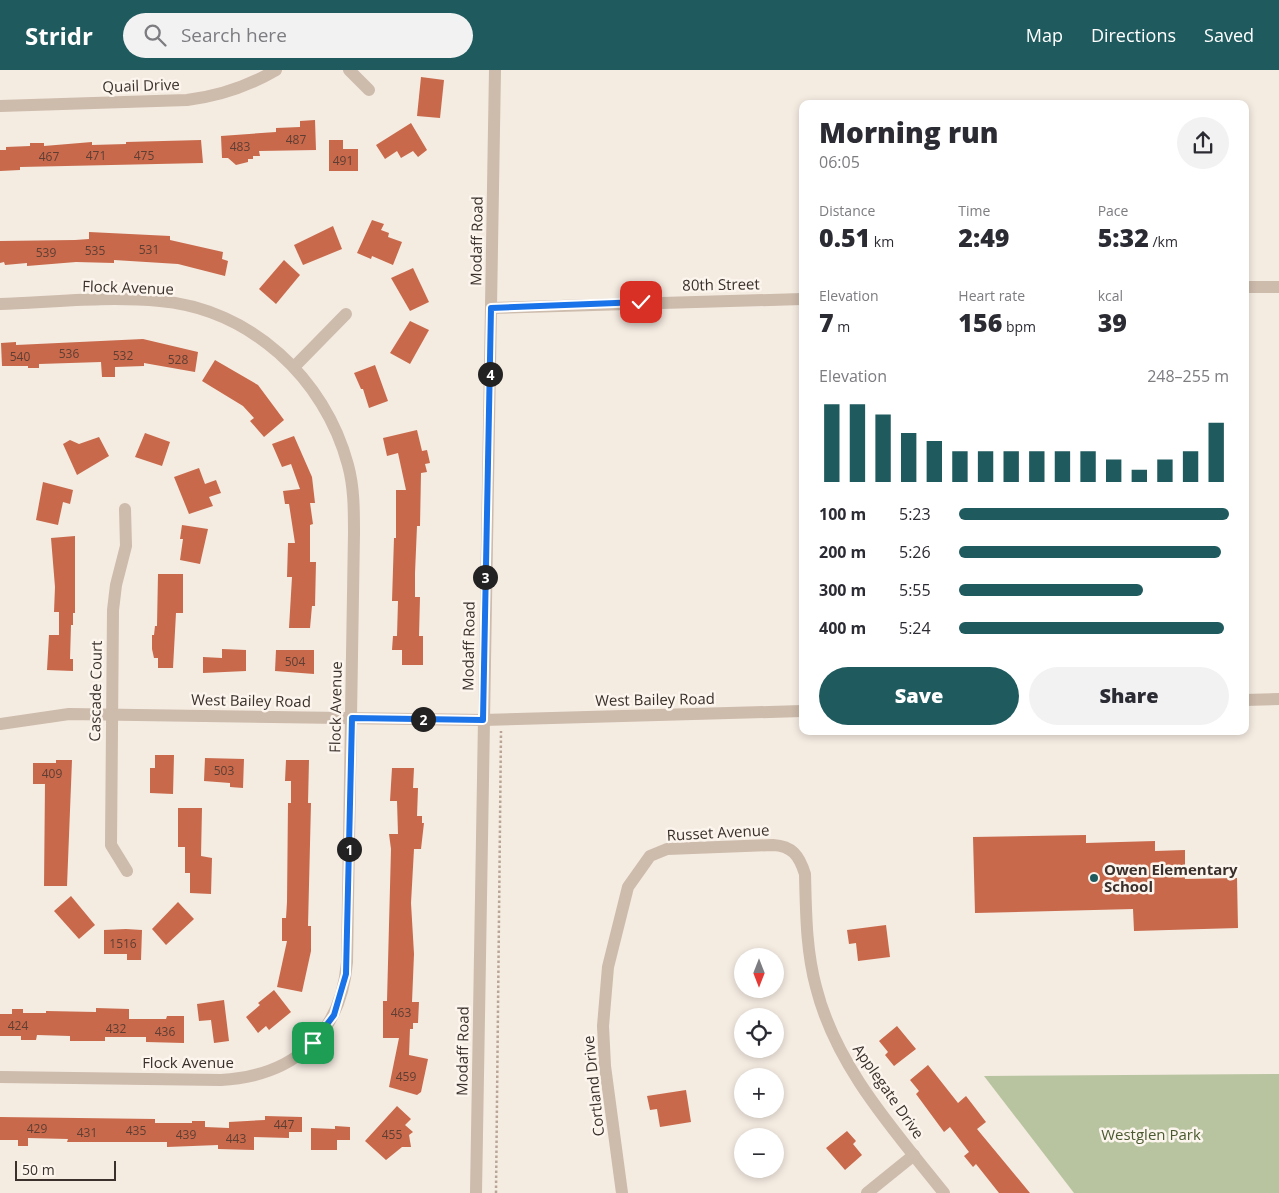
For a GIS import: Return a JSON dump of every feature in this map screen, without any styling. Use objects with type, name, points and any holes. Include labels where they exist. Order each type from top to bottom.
[{"type":"street","name":"Quail Drive","points":[[0,106],[204,98],[235,90],[276,70]]},
{"type":"street","points":[[349,70],[369,90]]},
{"type":"street","name":"Modaff Road","points":[[476,1193],[495,70]]},
{"type":"street","points":[[1249,287],[1279,286]]},
{"type":"street","name":"80th Street","points":[[491,308],[799,299]]},
{"type":"street","name":"Flock Avenue","points":[[0,304],[125,300],[160,301],[192,307],[222,317],[248,330],[268,343],[294,367],[321,402],[339,436],[349,466],[353,497],[354,533],[346,974],[334,1015],[313,1043],[289,1062],[270,1071],[239,1079],[0,1077]]},
{"type":"street","points":[[294,367],[346,314]]},
{"type":"street","name":"Cascade Court","points":[[125,509],[126,546],[116,585],[113,610],[111,845],[127,871]]},
{"type":"street","points":[[1249,700],[1279,699]]},
{"type":"street","name":"West Bailey Road","points":[[0,724],[52,715],[111,714],[483,720],[799,712]]},
{"type":"street","name":"Russet Avenue","points":[[644,863],[658,852],[675,847],[782,845],[796,853]]},
{"type":"street","name":"Applegate Drive","points":[[796,853],[805,874],[811,965],[816,988],[833,1036],[860,1084],[941,1192]]},
{"type":"street","name":"Cortland Drive","points":[[622,1193],[604,1066],[605,991],[618,925],[628,887],[644,863]]},
{"type":"street","points":[[867,1193],[914,1155]]},
{"type":"path","points":[[496,1193],[501,719]]},
{"type":"green space","name":"Westglen Park","points":[[1279,1074],[1279,1193],[1074,1193],[984,1076]]},
{"type":"building","points":[[421,77],[444,80],[440,118],[417,116]]},
{"type":"building","points":[[315,120],[316,150],[259,151],[260,156],[253,156],[253,159],[248,159],[248,162],[236,165],[228,158],[222,158],[221,136],[276,132],[276,128],[300,127],[300,121]]},
{"type":"building","points":[[411,123],[427,150],[418,157],[413,151],[401,158],[397,151],[385,159],[376,145]]},
{"type":"building","points":[[201,140],[203,163],[20,167],[20,170],[0,171],[0,150],[6,150],[6,147],[30,146],[30,143],[44,143],[44,146],[92,142],[92,145]]},
{"type":"building","points":[[329,140],[343,140],[343,149],[358,149],[358,171],[329,171]]},
{"type":"building","points":[[372,220],[384,224],[381,230],[389,233],[388,237],[402,242],[393,265],[372,256],[371,259],[357,253]]},
{"type":"building","points":[[333,226],[342,249],[303,265],[294,245]]},
{"type":"building","points":[[89,232],[170,236],[170,240],[223,252],[222,259],[228,261],[225,276],[178,264],[114,260],[114,263],[76,262],[27,266],[27,263],[5,265],[4,262],[0,263],[0,241],[89,239]]},
{"type":"building","points":[[284,260],[300,275],[276,304],[259,289]]},
{"type":"building","points":[[413,268],[429,302],[410,311],[391,278]]},
{"type":"building","points":[[410,321],[429,330],[410,364],[390,353]]},
{"type":"building","points":[[143,339],[198,352],[195,372],[144,363],[144,366],[115,367],[115,377],[102,377],[101,362],[39,364],[39,368],[2,366],[1,343],[16,342],[16,345]]},
{"type":"building","points":[[215,360],[258,385],[284,420],[264,437],[250,421],[254,418],[243,406],[202,381]]},
{"type":"building","points":[[375,365],[388,401],[369,408],[363,389],[361,389],[354,373]]},
{"type":"building","points":[[417,430],[422,451],[427,450],[430,463],[425,464],[427,472],[421,473],[420,526],[417,526],[415,573],[415,597],[420,597],[419,636],[423,636],[423,665],[402,665],[402,650],[392,650],[393,636],[397,636],[398,601],[392,601],[394,538],[396,538],[396,490],[406,490],[398,453],[387,456],[383,438]]},
{"type":"building","points":[[145,433],[170,442],[162,466],[135,457]]},
{"type":"building","points":[[294,436],[312,477],[315,503],[310,503],[313,524],[310,525],[310,562],[316,562],[315,606],[312,606],[310,628],[289,628],[292,577],[287,577],[288,543],[295,543],[289,504],[285,504],[283,491],[300,489],[291,464],[282,467],[272,444]]},
{"type":"building","points":[[99,437],[109,456],[77,475],[63,444],[70,440],[79,444]]},
{"type":"building","points":[[199,468],[205,484],[216,480],[221,493],[209,497],[213,506],[189,514],[174,477]]},
{"type":"building","points":[[43,482],[73,490],[70,504],[63,502],[58,525],[36,520]]},
{"type":"building","points":[[182,525],[208,529],[200,564],[180,560],[183,539],[180,539]]},
{"type":"building","points":[[75,536],[75,613],[73,613],[73,625],[71,625],[70,659],[73,659],[73,671],[47,670],[49,635],[59,635],[59,612],[54,612],[55,587],[51,538]]},
{"type":"building","points":[[158,574],[183,574],[183,613],[176,613],[173,668],[158,668],[158,658],[154,658],[152,649],[152,635],[154,635],[155,626],[157,626]]},
{"type":"building","points":[[222,649],[246,650],[246,671],[203,673],[203,657],[222,658]]},
{"type":"building","points":[[276,650],[314,650],[314,674],[275,671]]},
{"type":"building","points":[[155,755],[174,755],[173,794],[150,793],[150,768],[155,768]]},
{"type":"building","points":[[205,758],[244,759],[243,788],[230,787],[230,783],[204,781]]},
{"type":"building","points":[[56,760],[72,760],[67,886],[44,886],[45,784],[33,784],[33,763],[56,763]]},
{"type":"building","points":[[286,760],[309,760],[308,803],[311,803],[308,926],[311,926],[311,951],[302,992],[277,987],[287,941],[282,941],[282,918],[286,918],[287,902],[288,803],[291,803],[291,781],[285,781]]},
{"type":"building","points":[[392,768],[414,768],[413,788],[418,788],[417,816],[422,816],[422,823],[424,823],[421,849],[414,849],[411,903],[414,954],[412,1002],[419,1002],[418,1023],[413,1023],[413,1029],[410,1029],[409,1055],[428,1059],[421,1092],[417,1095],[389,1087],[399,1038],[383,1038],[383,1001],[387,1001],[391,849],[389,834],[398,834],[397,801],[390,801]]},
{"type":"building","points":[[178,808],[202,808],[201,856],[212,858],[211,894],[190,893],[190,873],[185,873],[185,847],[178,847]]},
{"type":"building","points":[[1086,835],[1086,843],[1155,841],[1155,851],[1185,850],[1185,879],[1237,878],[1238,928],[1134,931],[1133,909],[975,913],[973,837]]},
{"type":"building","points":[[71,896],[95,925],[79,939],[54,911]]},
{"type":"building","points":[[178,902],[194,919],[166,945],[152,929]]},
{"type":"building","points":[[886,925],[890,957],[858,961],[856,943],[849,944],[847,930]]},
{"type":"building","points":[[104,930],[142,930],[141,960],[127,960],[127,954],[104,954]]},
{"type":"building","points":[[274,990],[291,1012],[269,1030],[266,1026],[258,1033],[246,1017],[260,1005],[258,1003]]},
{"type":"building","points":[[224,1000],[229,1041],[214,1043],[211,1020],[199,1021],[197,1004]]},
{"type":"building","points":[[96,1008],[129,1009],[129,1019],[166,1019],[167,1016],[184,1016],[184,1043],[146,1042],[146,1037],[105,1037],[105,1041],[70,1041],[70,1036],[37,1035],[36,1040],[21,1040],[21,1036],[0,1036],[0,1014],[12,1014],[12,1009],[23,1009],[23,1013],[46,1013],[46,1011],[96,1012]]},
{"type":"building","points":[[897,1026],[916,1049],[894,1066],[885,1055],[888,1052],[879,1041]]},
{"type":"building","points":[[928,1065],[958,1103],[966,1096],[986,1122],[977,1129],[1030,1193],[999,1193],[976,1164],[973,1167],[964,1156],[969,1152],[950,1127],[944,1132],[916,1094],[919,1091],[910,1080]]},
{"type":"building","points":[[686,1090],[691,1122],[660,1127],[657,1109],[650,1110],[647,1096]]},
{"type":"building","points":[[397,1106],[411,1119],[405,1125],[413,1132],[409,1135],[411,1147],[402,1147],[386,1160],[365,1141]]},
{"type":"building","points":[[265,1116],[302,1117],[302,1132],[289,1132],[289,1138],[254,1137],[254,1150],[218,1149],[218,1145],[167,1147],[167,1142],[67,1142],[68,1139],[28,1138],[28,1146],[18,1146],[18,1140],[0,1140],[0,1117],[155,1119],[155,1123],[205,1121],[205,1127],[229,1128],[229,1122],[265,1120]]},
{"type":"building","points":[[335,1126],[350,1127],[350,1140],[337,1140],[337,1150],[311,1150],[311,1128],[335,1129]]},
{"type":"building","points":[[847,1131],[856,1141],[853,1144],[862,1155],[845,1170],[826,1148]]},
{"type":"place","name":"Owen Elementary School","points":[[1094,878]]},
{"type":"route","points":[[313,1043],[334,1015],[342,995],[346,974],[352,718],[483,720],[491,308],[641,302]]}]
